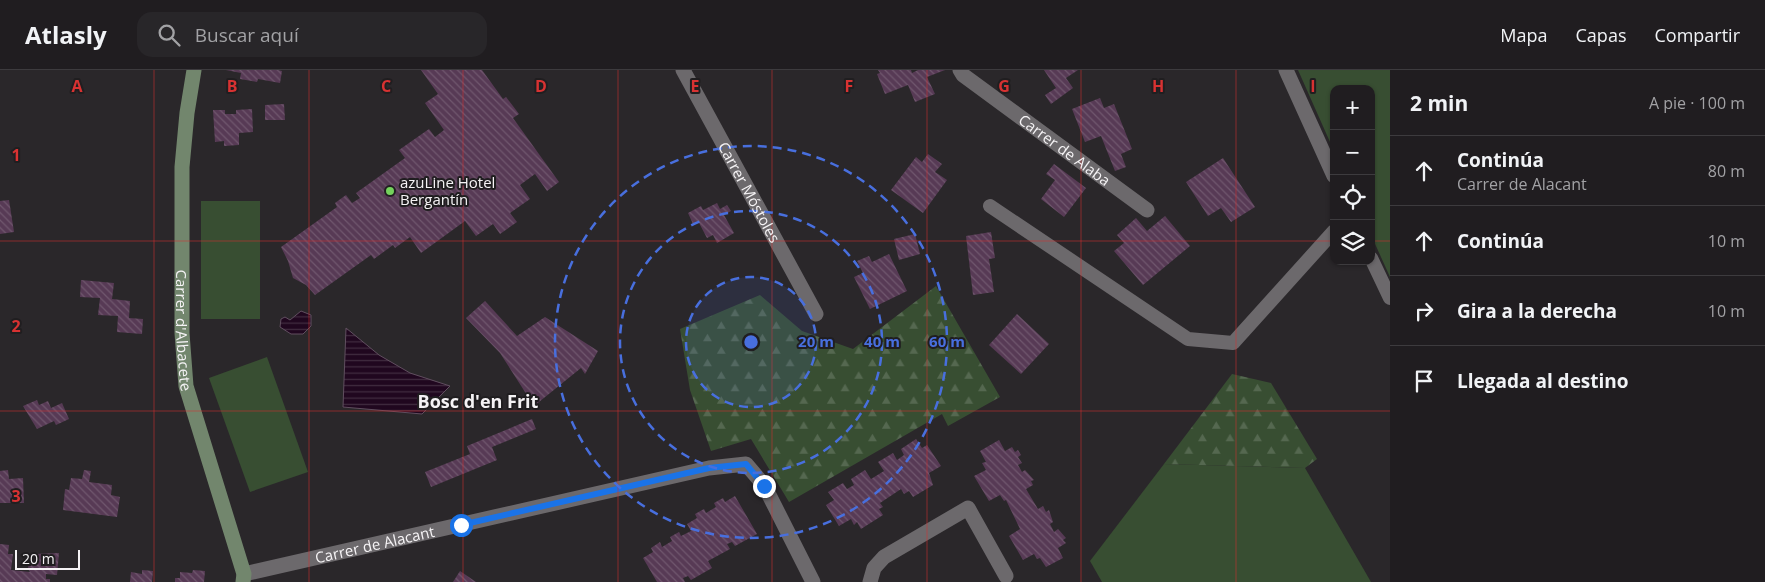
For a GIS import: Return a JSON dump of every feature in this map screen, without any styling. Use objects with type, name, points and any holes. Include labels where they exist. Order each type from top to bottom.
[{"type":"street","name":"Carrer d'Albacete","points":[[194,70],[187,113],[182,167],[182,333],[186,386],[244,578]]},
{"type":"street","name":"Carrer Móstoles","points":[[682,70],[816,314]]},
{"type":"street","name":"Carrer de Alaba","points":[[960,70],[962,75],[1147,210]]},
{"type":"street","points":[[1286,70],[1334,175]]},
{"type":"street","name":"Carrer de Alacant","points":[[244,578],[709,468],[746,464],[764,486],[813,582]]},
{"type":"street","points":[[870,582],[874,568],[884,557],[968,508],[1001,579]]},
{"type":"lane","points":[[990,206],[1188,339],[1233,343],[1330,234]]},
{"type":"lane","points":[[1374,265],[1390,298]]},
{"type":"green space","points":[[1298,70],[1390,70],[1390,277],[1375,244],[1375,85],[1330,85],[1330,142]]},
{"type":"green space","points":[[201,201],[260,201],[260,319],[201,319]]},
{"type":"green space","points":[[936,286],[1000,397],[948,426],[942,414],[789,502],[751,439],[711,451],[690,390],[680,329],[760,295],[802,331],[853,349]]},
{"type":"green space","points":[[267,357],[308,472],[250,492],[209,378]]},
{"type":"green space","points":[[1232,374],[1271,383],[1317,459],[1305,468],[1164,464]]},
{"type":"green space","points":[[1164,464],[1305,468],[1371,582],[1102,582],[1090,561]]},
{"type":"shaded area","points":[[301,311],[311,315],[311,326],[303,334],[291,334],[280,327],[281,319],[285,317],[290,320]]},
{"type":"shaded area","points":[[346,328],[379,355],[410,373],[450,386],[422,414],[343,407]]},
{"type":"building","points":[[226,70],[282,71],[280,83],[258,79],[257,82],[240,79],[241,73]]},
{"type":"building","points":[[421,70],[482,70],[503,99],[506,97],[519,114],[513,118],[559,182],[547,191],[535,174],[520,185],[530,199],[510,213],[517,222],[500,234],[493,224],[476,236],[465,221],[421,253],[410,237],[395,248],[393,245],[374,259],[371,255],[315,295],[306,285],[293,278],[281,247],[337,207],[335,203],[346,195],[352,203],[360,198],[356,193],[405,158],[399,150],[429,129],[435,137],[444,130],[425,103],[438,94]]},
{"type":"building","points":[[878,70],[911,70],[912,73],[918,70],[945,70],[927,77],[935,94],[915,102],[908,85],[885,94],[877,74],[880,73]]},
{"type":"building","points":[[1044,70],[1078,70],[1066,78],[1073,88],[1051,104],[1045,95],[1056,88]]},
{"type":"building","points":[[1100,98],[1104,108],[1114,104],[1132,149],[1121,154],[1126,167],[1115,171],[1101,136],[1085,142],[1072,109]]},
{"type":"building","points":[[284,104],[285,120],[265,120],[265,105]]},
{"type":"building","points":[[252,109],[253,132],[239,133],[239,145],[224,146],[224,141],[215,142],[213,110],[225,110],[225,114],[236,114],[236,110]]},
{"type":"building","points":[[928,154],[942,164],[935,172],[947,180],[923,213],[891,190],[916,157],[922,162]]},
{"type":"building","points":[[1223,158],[1255,207],[1231,222],[1221,208],[1208,216],[1186,182]]},
{"type":"building","points":[[1054,164],[1086,188],[1064,217],[1041,199],[1055,180],[1046,174]]},
{"type":"building","points":[[9,200],[14,232],[0,234],[0,201]]},
{"type":"building","points":[[717,203],[720,209],[727,205],[731,211],[724,215],[734,233],[717,243],[713,235],[707,238],[698,221],[693,224],[688,213],[701,206],[703,210]]},
{"type":"building","points":[[1165,216],[1190,246],[1143,285],[1114,251],[1124,243],[1117,235],[1136,218],[1147,231]]},
{"type":"building","points":[[991,232],[995,258],[989,259],[994,292],[973,295],[966,236]]},
{"type":"building","points":[[915,234],[920,254],[899,260],[894,239]]},
{"type":"building","points":[[889,254],[907,291],[870,309],[854,277],[863,273],[857,261],[869,256],[872,262]]},
{"type":"building","points":[[81,280],[114,283],[112,299],[130,301],[129,318],[143,319],[142,334],[117,332],[118,316],[98,315],[100,298],[80,297]]},
{"type":"building","points":[[485,301],[517,336],[545,317],[598,351],[585,374],[581,368],[534,406],[500,353],[466,318]]},
{"type":"building","points":[[1017,314],[1049,344],[1021,374],[989,345]]},
{"type":"building","points":[[37,400],[39,405],[48,401],[51,408],[62,403],[69,419],[56,425],[54,421],[37,429],[23,406]]},
{"type":"building","points":[[532,419],[536,429],[492,447],[497,460],[431,487],[425,472],[470,454],[467,446]]},
{"type":"building","points":[[916,439],[922,448],[927,445],[941,466],[929,473],[933,485],[913,497],[909,491],[904,494],[901,489],[880,503],[883,507],[879,509],[883,515],[861,529],[857,522],[854,525],[851,519],[839,526],[826,505],[834,500],[828,492],[843,483],[847,489],[854,485],[851,479],[865,470],[871,479],[884,471],[878,462],[893,453],[897,460],[904,455],[901,449]]},
{"type":"building","points":[[999,440],[1005,451],[1012,447],[1015,452],[1018,450],[1021,455],[1018,457],[1022,463],[1018,465],[1022,472],[1025,470],[1034,480],[1031,481],[1033,485],[1026,489],[1038,509],[1043,506],[1046,512],[1049,510],[1053,522],[1050,524],[1054,532],[1058,529],[1066,538],[1063,540],[1066,543],[1058,548],[1063,558],[1046,567],[1040,558],[1037,559],[1034,554],[1023,560],[1009,536],[1020,529],[1006,500],[1004,501],[1000,495],[989,501],[974,476],[986,470],[982,463],[986,462],[980,451]]},
{"type":"building","points":[[8,470],[9,479],[23,478],[24,503],[0,503],[0,471]]},
{"type":"building","points":[[84,470],[91,471],[89,482],[112,485],[111,495],[120,497],[117,517],[63,510],[65,489],[69,490],[71,478],[82,479]]},
{"type":"building","points":[[735,496],[757,534],[735,546],[732,542],[727,544],[730,549],[708,561],[712,568],[691,580],[688,576],[683,578],[685,582],[657,582],[643,558],[653,552],[651,548],[660,542],[662,547],[672,541],[670,537],[679,532],[681,536],[691,531],[687,524],[697,518],[695,514],[704,509],[706,513],[716,507],[714,503],[723,498],[725,502]]},
{"type":"building","points":[[0,544],[9,545],[8,554],[13,554],[11,570],[30,572],[28,569],[29,559],[34,560],[35,554],[59,553],[57,575],[46,574],[46,579],[50,579],[50,582],[0,582]]},
{"type":"building","points":[[142,570],[153,571],[152,582],[130,582],[131,572],[142,574]]},
{"type":"building","points":[[193,570],[205,571],[204,582],[175,582],[175,578],[180,578],[180,572],[192,573]]},
{"type":"building","points":[[460,571],[476,582],[453,582]]},
{"type":"place","name":"azuLine Hotel Bergantín","points":[[390,191]]},
{"type":"district","name":"Bosc d'en Frit","points":[[478,401]]},
{"type":"route","points":[[461,525],[709,468],[746,464],[764,486]]}]
